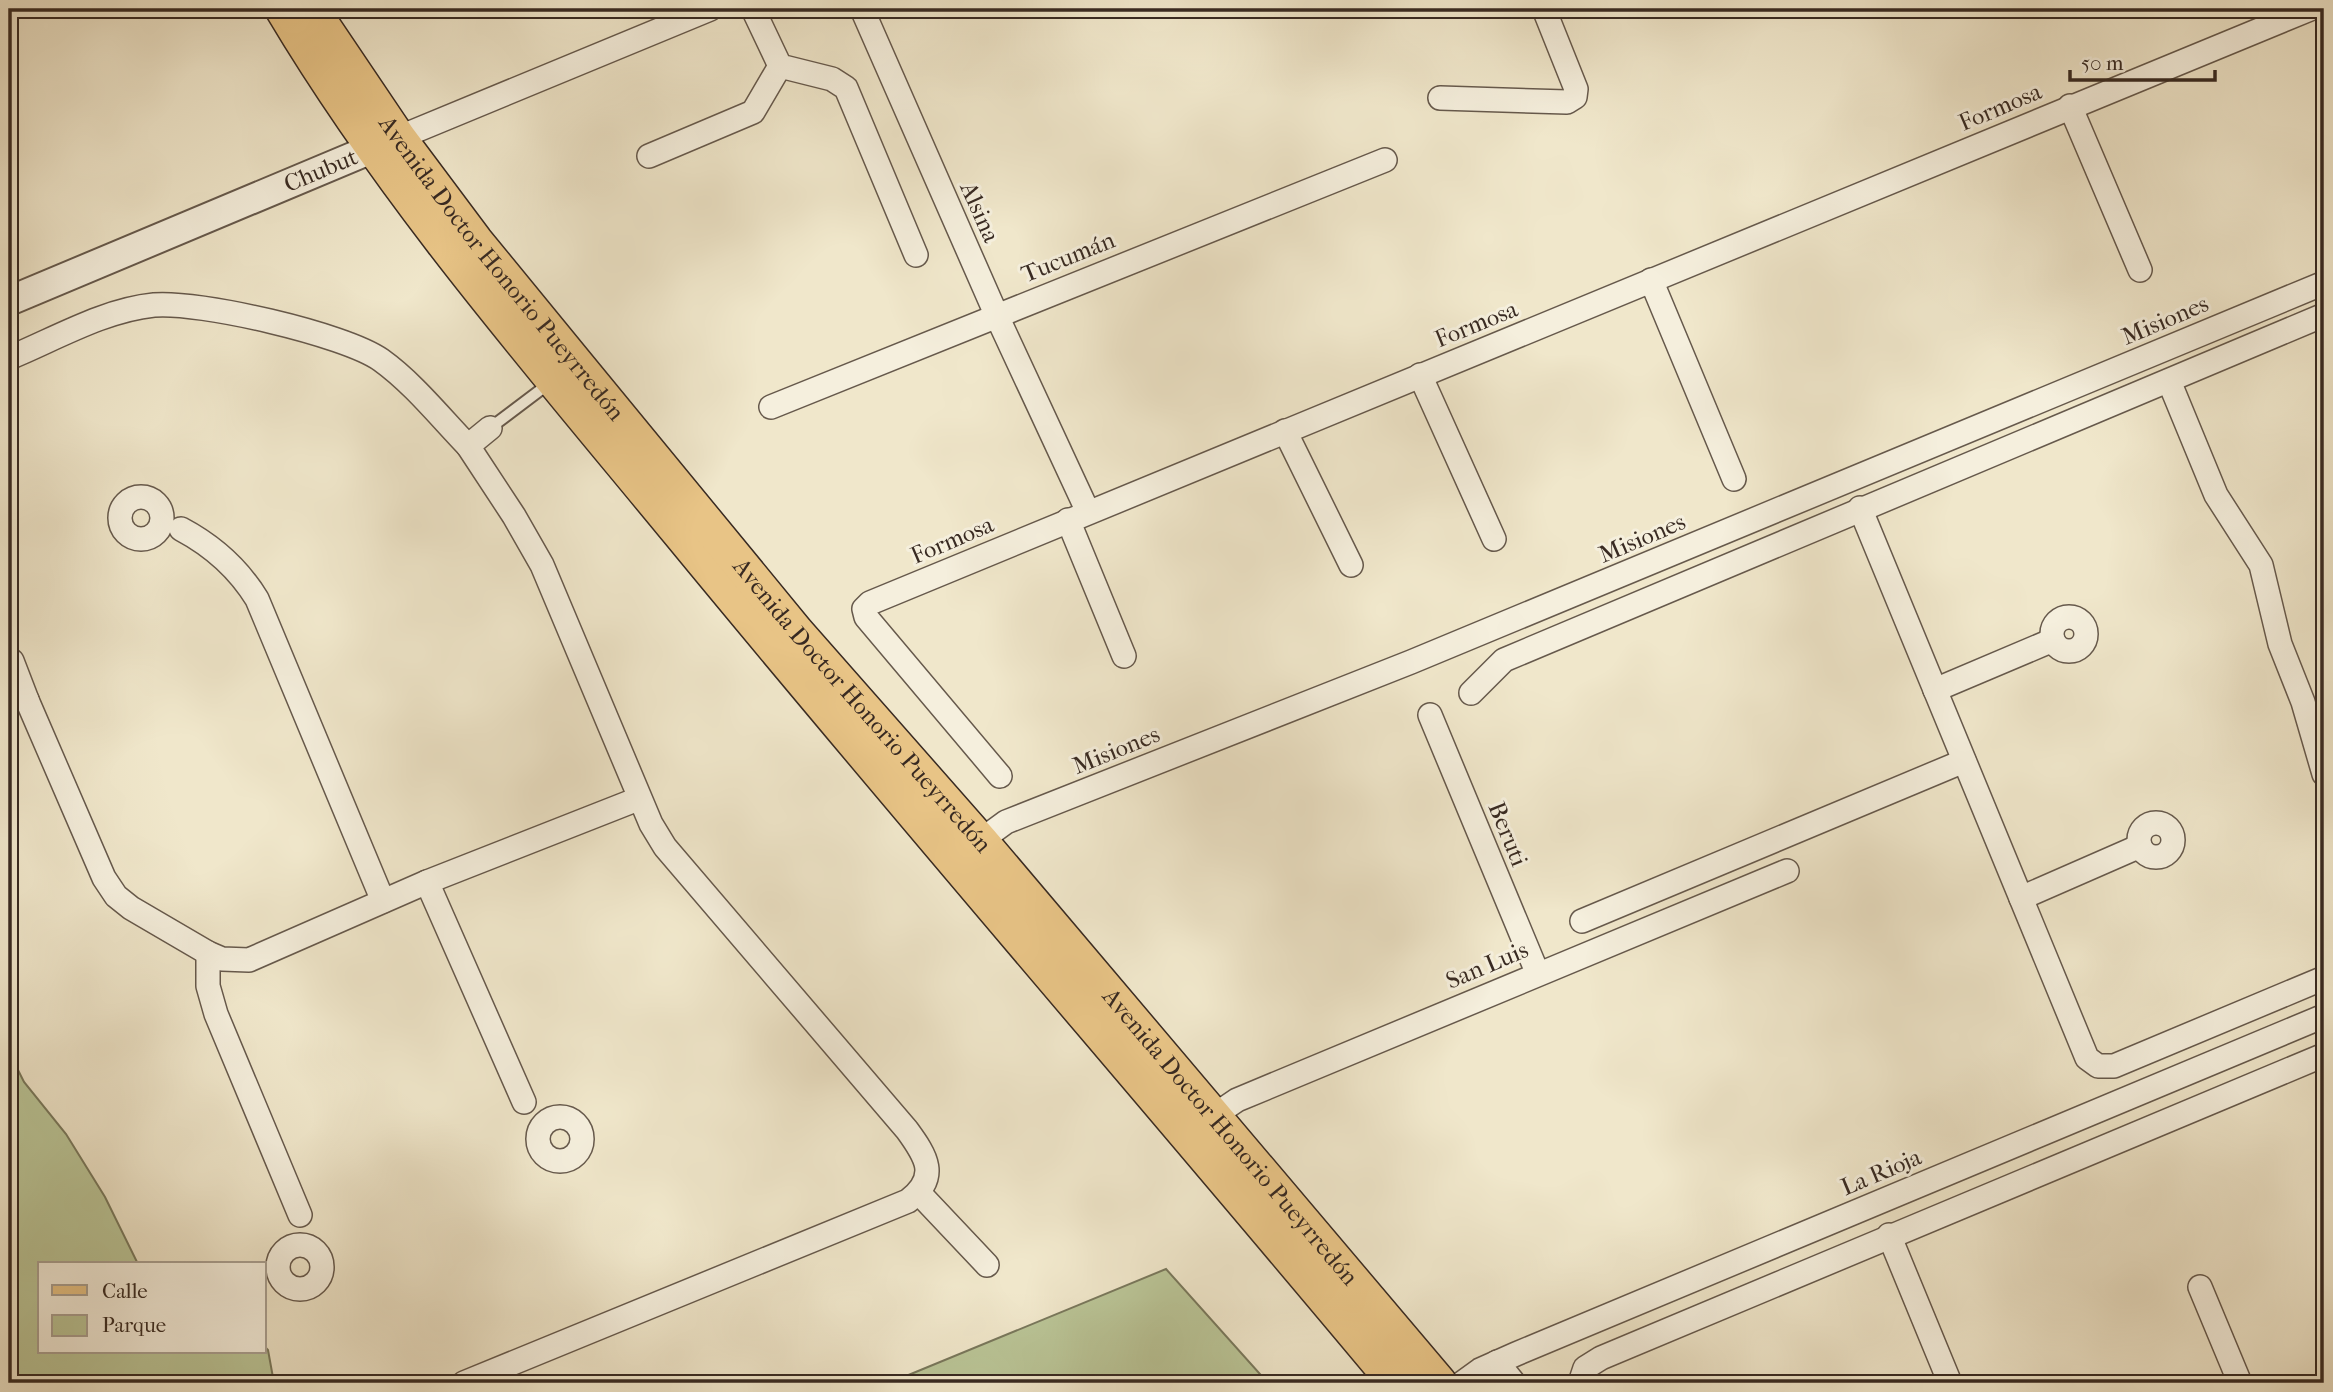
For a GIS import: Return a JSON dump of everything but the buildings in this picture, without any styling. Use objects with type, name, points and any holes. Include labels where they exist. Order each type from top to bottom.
[{"type":"main road","name":"Avenida Doctor Honorio Pueyrredón","points":[[283,9],[386,143]]},
{"type":"main road","name":"Avenida Doctor Honorio Pueyrredón","points":[[311,9],[446,245],[564,372],[980,841],[1439,1383]]},
{"type":"main road","name":"Avenida Doctor Honorio Pueyrredón","points":[[564,372],[768,640],[1166,1107],[1396,1383]]},
{"type":"street","name":"Chubut","points":[[9,301],[709,9]]},
{"type":"street","points":[[754,9],[780,66]]},
{"type":"street","name":"Alsina","points":[[862,9],[996,314],[1078,516],[1124,656]]},
{"type":"street","points":[[1440,98],[1567,102],[1575,97],[1576,89],[1544,9]]},
{"type":"street","name":"Formosa","points":[[1000,776],[866,617],[864,609],[870,603],[2310,9]]},
{"type":"street","points":[[649,156],[754,112],[780,66]]},
{"type":"street","points":[[780,66],[832,79],[846,88],[916,255]]},
{"type":"street","points":[[2070,106],[2140,270]]},
{"type":"street","name":"Tucumán","points":[[771,407],[996,314],[1385,160]]},
{"type":"street","points":[[1651,280],[1734,479]]},
{"type":"street","name":"Misiones","points":[[980,841],[1006,822],[1411,662],[2324,283]]},
{"type":"street","points":[[9,358],[134,309],[182,304],[232,313],[333,338],[377,358],[398,373],[468,446],[542,565],[619,746],[638,799],[665,847],[924,1155],[928,1170],[919,1193],[908,1201],[464,1383]]},
{"type":"street","points":[[1471,693],[1504,660],[2324,315]]},
{"type":"street","points":[[1420,375],[1494,539]]},
{"type":"street","points":[[2169,381],[2216,495],[2261,565],[2275,630],[2303,702],[2324,774]]},
{"type":"street","points":[[468,446],[490,428]]},
{"type":"street","points":[[1285,431],[1351,565]]},
{"type":"street","points":[[181,528],[142,539],[129,536],[120,517],[125,505],[137,498],[151,500],[181,528],[227,560],[243,576],[257,599],[383,901]]},
{"type":"street","points":[[1860,508],[2087,1058],[2098,1066],[2114,1066],[2324,978]]},
{"type":"street","points":[[155,534],[161,523],[160,510]]},
{"type":"street","points":[[1935,690],[2053,640]]},
{"type":"street","points":[[10,663],[18,694],[104,878],[116,896],[222,959],[249,960],[427,882],[638,799]]},
{"type":"street","name":"Beruti","points":[[1430,715],[1537,972]]},
{"type":"street","points":[[1582,921],[1965,761]]},
{"type":"street","points":[[2021,898],[2140,846]]},
{"type":"street","name":"San Luis","points":[[1212,1117],[1237,1100],[1537,972],[1787,871]]},
{"type":"street","points":[[427,882],[545,1155],[558,1161],[577,1152],[582,1139],[578,1125],[566,1117],[552,1118],[532,1111],[524,1102]]},
{"type":"street","points":[[208,953],[208,986],[216,1014],[322,1267],[317,1281],[304,1289],[290,1287],[280,1277],[278,1270],[280,1256],[291,1246],[299,1227],[300,1215]]},
{"type":"street","name":"La Rioja","points":[[1462,1383],[1497,1362],[2324,1016]]},
{"type":"street","points":[[1580,1383],[1585,1368],[1601,1358],[1889,1235],[2324,1055]]},
{"type":"street","points":[[538,1142],[541,1128],[552,1118]]},
{"type":"street","points":[[919,1193],[987,1265]]},
{"type":"street","points":[[1889,1235],[1950,1383]]},
{"type":"street","points":[[291,1246],[306,1245],[317,1254]]},
{"type":"street","points":[[2200,1287],[2240,1383]]},
{"type":"street","points":[[1497,1362],[1514,1383]]},
{"type":"lane","points":[[490,428],[564,372]]},
{"type":"green space","points":[[9,1052],[24,1082],[66,1134],[105,1197],[137,1262],[38,1262],[38,1354],[266,1354],[266,1348],[274,1383],[12,1383],[9,1379]]},
{"type":"green space","points":[[1166,1269],[1268,1383],[889,1383]]}]
